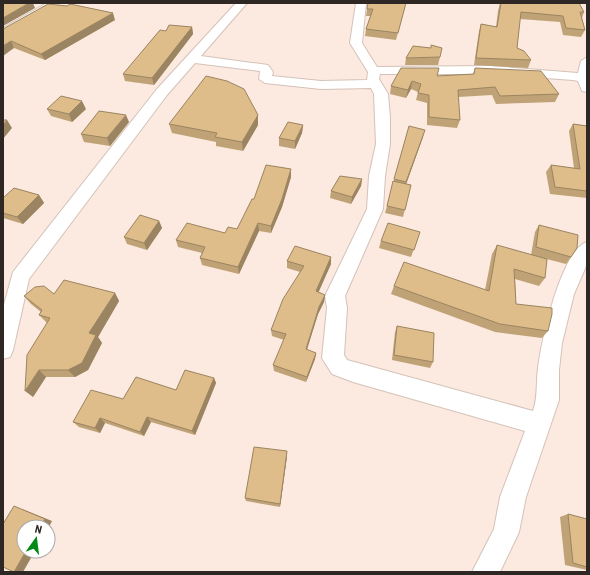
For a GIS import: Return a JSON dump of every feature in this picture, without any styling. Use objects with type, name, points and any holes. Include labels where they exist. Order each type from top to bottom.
[{"type":"street","points":[[3,33],[55,3]]},
{"type":"street","points":[[3,350],[20,277],[162,92],[242,3]]},
{"type":"street","points":[[361,3],[356,43],[375,78],[381,94],[383,144],[377,176],[375,209],[335,296],[337,308],[334,358],[340,367],[353,372],[539,424]]},
{"type":"street","points":[[191,59],[264,68],[267,72],[265,79],[289,83],[321,85],[375,78],[399,69],[510,71],[575,76],[585,83],[587,61]]},
{"type":"street","points":[[486,572],[506,532],[513,497],[548,400],[548,370],[554,329],[564,294],[580,258],[587,249]]},
{"type":"building","points":[[3,3],[29,3],[3,18]]},
{"type":"building","points":[[368,3],[406,3],[398,33],[366,29],[373,9],[367,9]]},
{"type":"building","points":[[501,3],[579,3],[584,12],[580,12],[585,30],[566,28],[563,16],[521,12],[517,48],[524,51],[531,60],[476,58],[481,24],[497,27]]},
{"type":"building","points":[[48,4],[67,6],[70,4],[113,13],[41,54],[11,41],[3,46],[3,29]]},
{"type":"building","points":[[169,25],[192,27],[152,78],[123,74],[160,30],[166,31]]},
{"type":"building","points":[[431,45],[442,48],[440,57],[406,58],[413,46],[431,48]]},
{"type":"building","points":[[401,68],[439,68],[437,76],[474,74],[475,68],[541,71],[559,94],[500,96],[495,87],[458,90],[460,120],[429,117],[429,95],[418,93],[421,84],[412,81],[408,90],[391,86]]},
{"type":"building","points":[[206,76],[227,81],[244,89],[258,115],[242,142],[215,137],[217,133],[169,124]]},
{"type":"building","points":[[61,96],[82,101],[69,114],[47,109]]},
{"type":"building","points":[[99,111],[126,115],[107,138],[81,134]]},
{"type":"building","points":[[288,122],[303,125],[295,141],[279,138]]},
{"type":"building","points":[[573,124],[587,126],[587,191],[555,187],[551,165],[580,169]]},
{"type":"building","points":[[409,126],[425,130],[406,182],[394,179]]},
{"type":"building","points":[[266,165],[291,169],[282,199],[271,226],[258,223],[238,267],[200,258],[205,247],[176,240],[187,223],[225,233],[228,227],[237,229],[252,199],[254,199]]},
{"type":"building","points":[[340,176],[362,179],[352,197],[331,191]]},
{"type":"building","points":[[393,181],[411,185],[405,210],[387,206]]},
{"type":"building","points":[[14,188],[39,195],[17,217],[3,213],[3,198]]},
{"type":"building","points":[[140,215],[159,221],[144,243],[124,237]]},
{"type":"building","points":[[388,223],[420,232],[414,250],[381,241]]},
{"type":"building","points":[[539,225],[578,235],[577,248],[571,257],[536,247]]},
{"type":"building","points":[[497,245],[547,259],[545,278],[514,269],[516,304],[552,308],[548,331],[500,324],[394,286],[404,262],[489,291]]},
{"type":"building","points":[[295,246],[331,257],[316,291],[325,295],[319,307],[306,349],[316,353],[307,377],[273,365],[286,334],[271,330],[283,299],[304,266],[287,261]]},
{"type":"building","points":[[64,280],[115,293],[89,333],[96,335],[82,363],[68,370],[39,370],[25,391],[27,355],[50,318],[39,315],[42,310],[24,296],[35,287],[44,286],[54,294]]},
{"type":"building","points":[[397,326],[434,333],[433,362],[394,355]]},
{"type":"building","points":[[185,370],[214,378],[192,431],[147,417],[140,432],[100,418],[95,428],[73,422],[91,390],[123,399],[136,377],[176,390]]},
{"type":"building","points":[[254,447],[287,451],[280,504],[245,498]]},
{"type":"building","points":[[14,506],[45,519],[16,519],[16,559],[21,559],[14,572],[3,567],[3,524]]},
{"type":"building","points":[[568,514],[587,519],[587,567],[573,563]]}]
